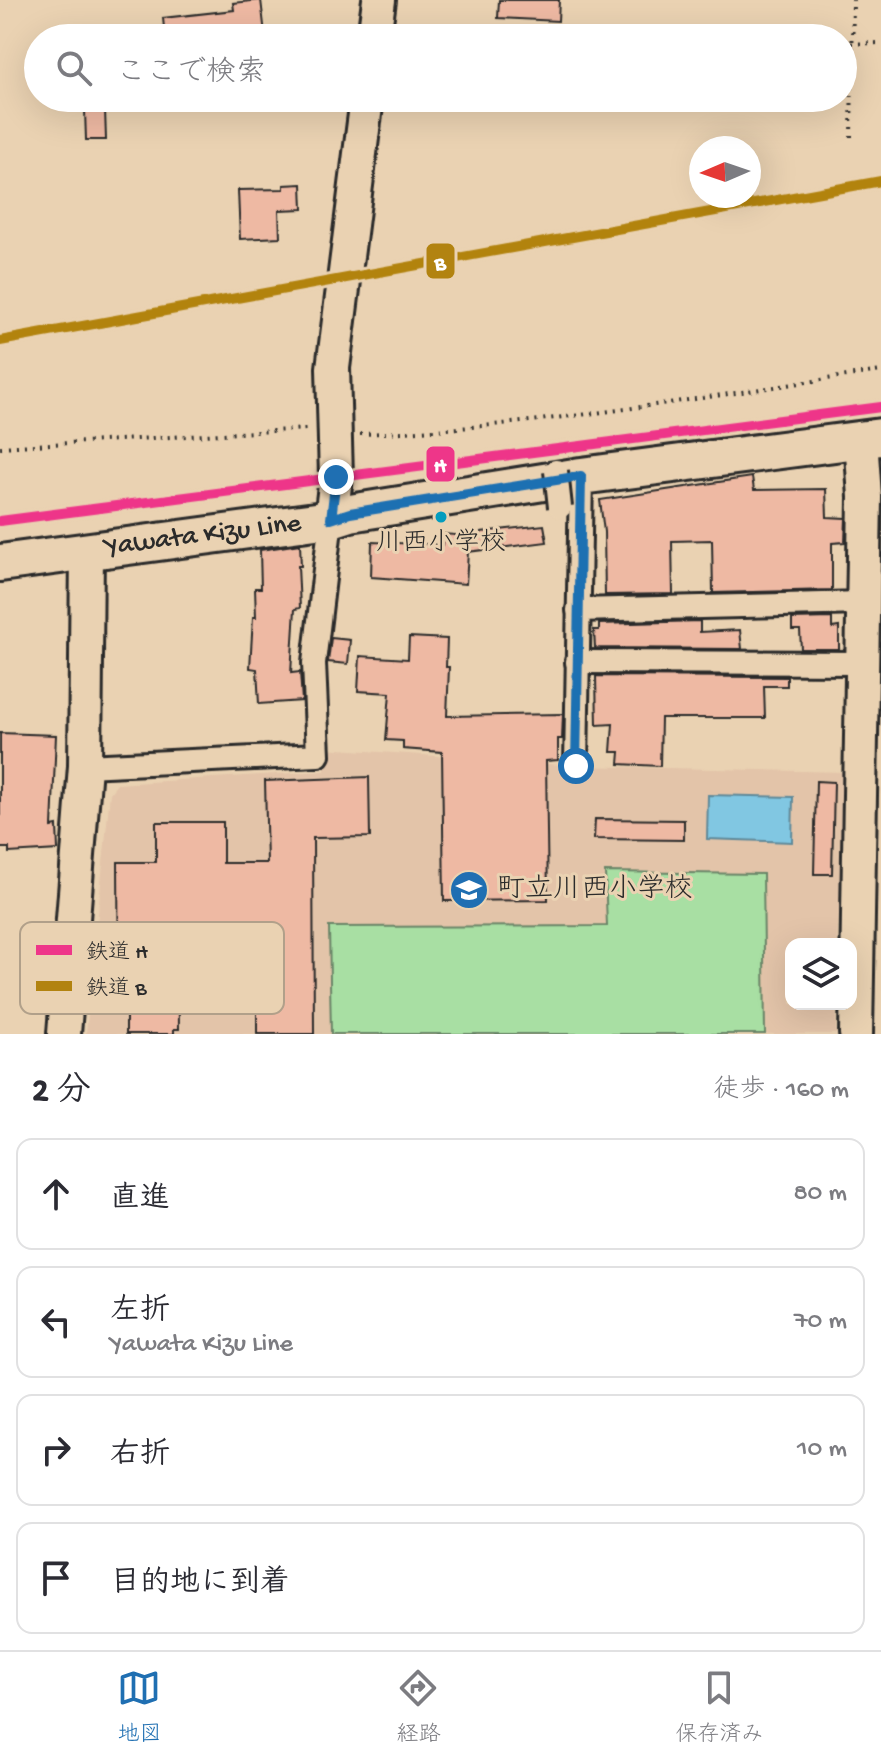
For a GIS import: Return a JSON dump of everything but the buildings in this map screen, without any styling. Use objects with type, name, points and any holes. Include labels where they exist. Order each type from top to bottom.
[{"type":"main road","name":"Yawata Kizu Line","points":[[0,563],[331,519],[568,473],[871,438]]},
{"type":"street","points":[[85,766],[318,755],[314,663],[336,477],[333,368],[365,112]]},
{"type":"street","points":[[856,1034],[865,497],[871,438]]},
{"type":"street","points":[[560,507],[568,473]]},
{"type":"street","points":[[568,473],[578,610],[576,766]]},
{"type":"street","points":[[73,922],[85,766],[87,551]]},
{"type":"street","points":[[578,610],[863,603]]},
{"type":"street","points":[[577,662],[862,663]]},
{"type":"street","points":[[64,1034],[66,1014]]},
{"type":"path","points":[[852,24],[853,0]]},
{"type":"path","points":[[377,21],[432,24]]},
{"type":"path","points":[[857,44],[881,43]]},
{"type":"path","points":[[851,112],[851,137]]},
{"type":"path","points":[[0,447],[315,428],[352,434],[437,431],[519,423],[881,371]]},
{"type":"shaded area","name":"町立川西小学校","points":[[325,748],[576,766],[847,772],[837,938],[785,938],[785,1010],[836,1010],[836,1034],[86,1034],[88,1014],[284,1014],[284,922],[97,922],[110,793],[117,784],[325,771]]},
{"type":"green space","points":[[605,872],[763,874],[765,1034],[331,1034],[329,927],[607,926]]},
{"type":"water","points":[[708,795],[793,797],[792,842],[707,839]]},
{"type":"rail line","name":"B","points":[[0,341],[881,181]]},
{"type":"rail line","name":"H","points":[[0,521],[881,407]]},
{"type":"place","name":"川西小学校","points":[[441,517]]},
{"type":"place","name":"町立川西小学校","points":[[469,890]]},
{"type":"route","points":[[336,477],[331,519],[350,513],[581,476],[576,766]]}]
